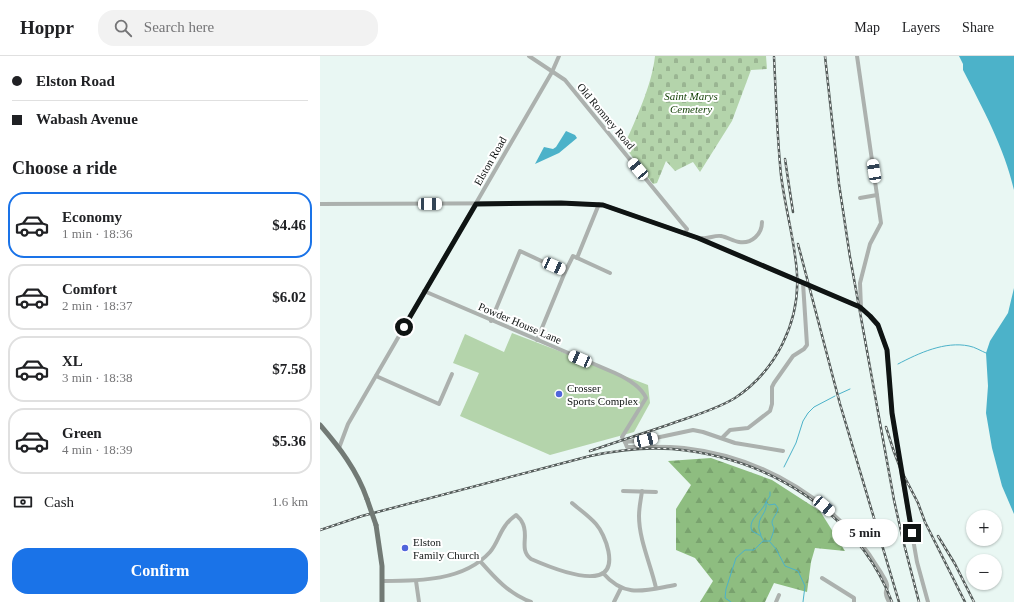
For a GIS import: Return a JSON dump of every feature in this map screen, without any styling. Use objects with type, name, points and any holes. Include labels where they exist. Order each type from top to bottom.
[{"type":"main road","points":[[320,425],[339,448],[358,478],[367,499],[376,526],[381,554],[383,581],[382,602]]},
{"type":"street","name":"Old Romney Road","points":[[530,56],[565,80],[687,229],[685,234]]},
{"type":"street","name":"Elston Road","points":[[339,448],[348,424],[552,72],[559,56]]},
{"type":"street","points":[[857,56],[880,225],[870,244],[860,283],[861,308]]},
{"type":"street","points":[[860,198],[877,196]]},
{"type":"street","points":[[320,204],[599,204],[698,238],[861,308],[878,325],[887,350],[892,413],[902,475],[917,562],[928,602]]},
{"type":"street","points":[[577,258],[599,204]]},
{"type":"street","points":[[698,238],[707,239],[714,236],[720,236],[739,242],[747,242],[758,236],[761,230],[762,222]]},
{"type":"street","points":[[491,321],[520,251],[565,272]]},
{"type":"street","points":[[537,340],[573,256],[610,273]]},
{"type":"street","points":[[722,438],[730,430],[748,428],[770,411],[772,404],[772,386],[793,356],[804,349],[807,345],[803,283]]},
{"type":"street","name":"Powder House Lane","points":[[424,292],[629,380],[643,392],[646,398],[629,423],[622,437],[625,442]]},
{"type":"street","points":[[376,376],[439,404],[452,374]]},
{"type":"street","points":[[783,451],[741,444],[692,430],[646,440],[625,442],[627,447],[659,446],[684,448],[735,459],[771,473],[801,489],[832,512],[863,546],[881,571],[887,584],[886,594],[889,602]]},
{"type":"street","points":[[623,491],[656,492]]},
{"type":"street","points":[[642,491],[639,516],[645,552],[656,588]]},
{"type":"street","points":[[383,581],[416,581],[460,572],[480,561],[492,549],[505,526],[516,515],[523,524],[525,532],[525,554],[531,559],[577,575],[594,576],[603,573],[608,568],[610,559],[602,534],[594,522],[572,503]]},
{"type":"street","points":[[480,561],[504,587],[531,602]]},
{"type":"street","points":[[603,573],[614,584],[621,588],[634,591],[675,585]]},
{"type":"street","points":[[822,578],[854,598],[854,602]]},
{"type":"street","points":[[416,581],[419,602]]},
{"type":"street","points":[[614,602],[621,588]]},
{"type":"street","points":[[776,602],[779,595]]},
{"type":"green space","name":"Saint Marys Cemetery","points":[[655,56],[766,56],[767,69],[751,70],[732,121],[700,172],[693,162],[675,171],[666,161],[657,183],[653,184],[624,146],[647,90]]},
{"type":"green space","name":"Crosser Sports Complex","points":[[512,333],[648,385],[650,403],[634,432],[550,455],[460,416],[479,373],[453,363],[465,334],[504,352]]},
{"type":"green space","points":[[711,458],[772,480],[820,511],[845,551],[815,548],[811,562],[807,592],[774,583],[765,602],[700,602],[713,581],[695,558],[676,550],[676,509],[691,485],[668,461]]},
{"type":"water","points":[[959,56],[1014,56],[1014,190],[999,143],[963,70],[963,64]]},
{"type":"water","points":[[566,131],[575,135],[577,138],[559,153],[535,164],[544,147],[553,149],[556,147]]},
{"type":"water","points":[[1014,288],[1014,514],[1002,486],[992,448],[986,413],[988,386],[986,353],[990,341],[1008,313]]},
{"type":"waterway","points":[[898,364],[923,352],[951,345],[969,346],[986,353]]},
{"type":"waterway","points":[[839,394],[850,389]]},
{"type":"waterway","points":[[784,467],[796,443],[803,421],[808,413],[814,407],[835,396]]},
{"type":"waterway","points":[[731,602],[725,598],[726,589],[736,558],[745,550],[754,550],[763,541],[770,541],[774,528],[772,522],[778,508],[775,504],[769,505],[766,502],[770,496],[770,492]]},
{"type":"waterway","points":[[763,540],[761,536],[752,531],[751,527],[753,519],[766,502]]},
{"type":"waterway","points":[[761,535],[759,522],[766,509],[766,503]]},
{"type":"waterway","points":[[770,542],[776,549],[785,566],[798,571],[805,586],[803,602]]},
{"type":"railway","points":[[825,56],[839,184],[850,257],[894,500],[919,602]]},
{"type":"railway","points":[[590,451],[714,409],[735,398],[750,387],[773,360],[790,327],[797,292],[797,274],[781,175],[774,57]]},
{"type":"railway","points":[[785,159],[793,212]]},
{"type":"railway","points":[[798,244],[840,404],[899,602]]},
{"type":"railway","points":[[886,427],[901,470],[965,602]]},
{"type":"railway","points":[[320,530],[362,516],[590,456],[610,452],[651,448],[672,449],[707,454],[741,463],[774,477],[804,494],[832,516],[856,541],[876,570],[892,602]]},
{"type":"railway","points":[[938,536],[955,564],[974,602]]},
{"type":"place","name":"Crosser Sports Complex","points":[[559,394]]},
{"type":"place","name":"Elston Family Church","points":[[405,548]]},
{"type":"route","points":[[404,327],[476,204],[599,204],[705,241],[860,307],[878,325],[887,350],[892,413],[912,533]]}]
